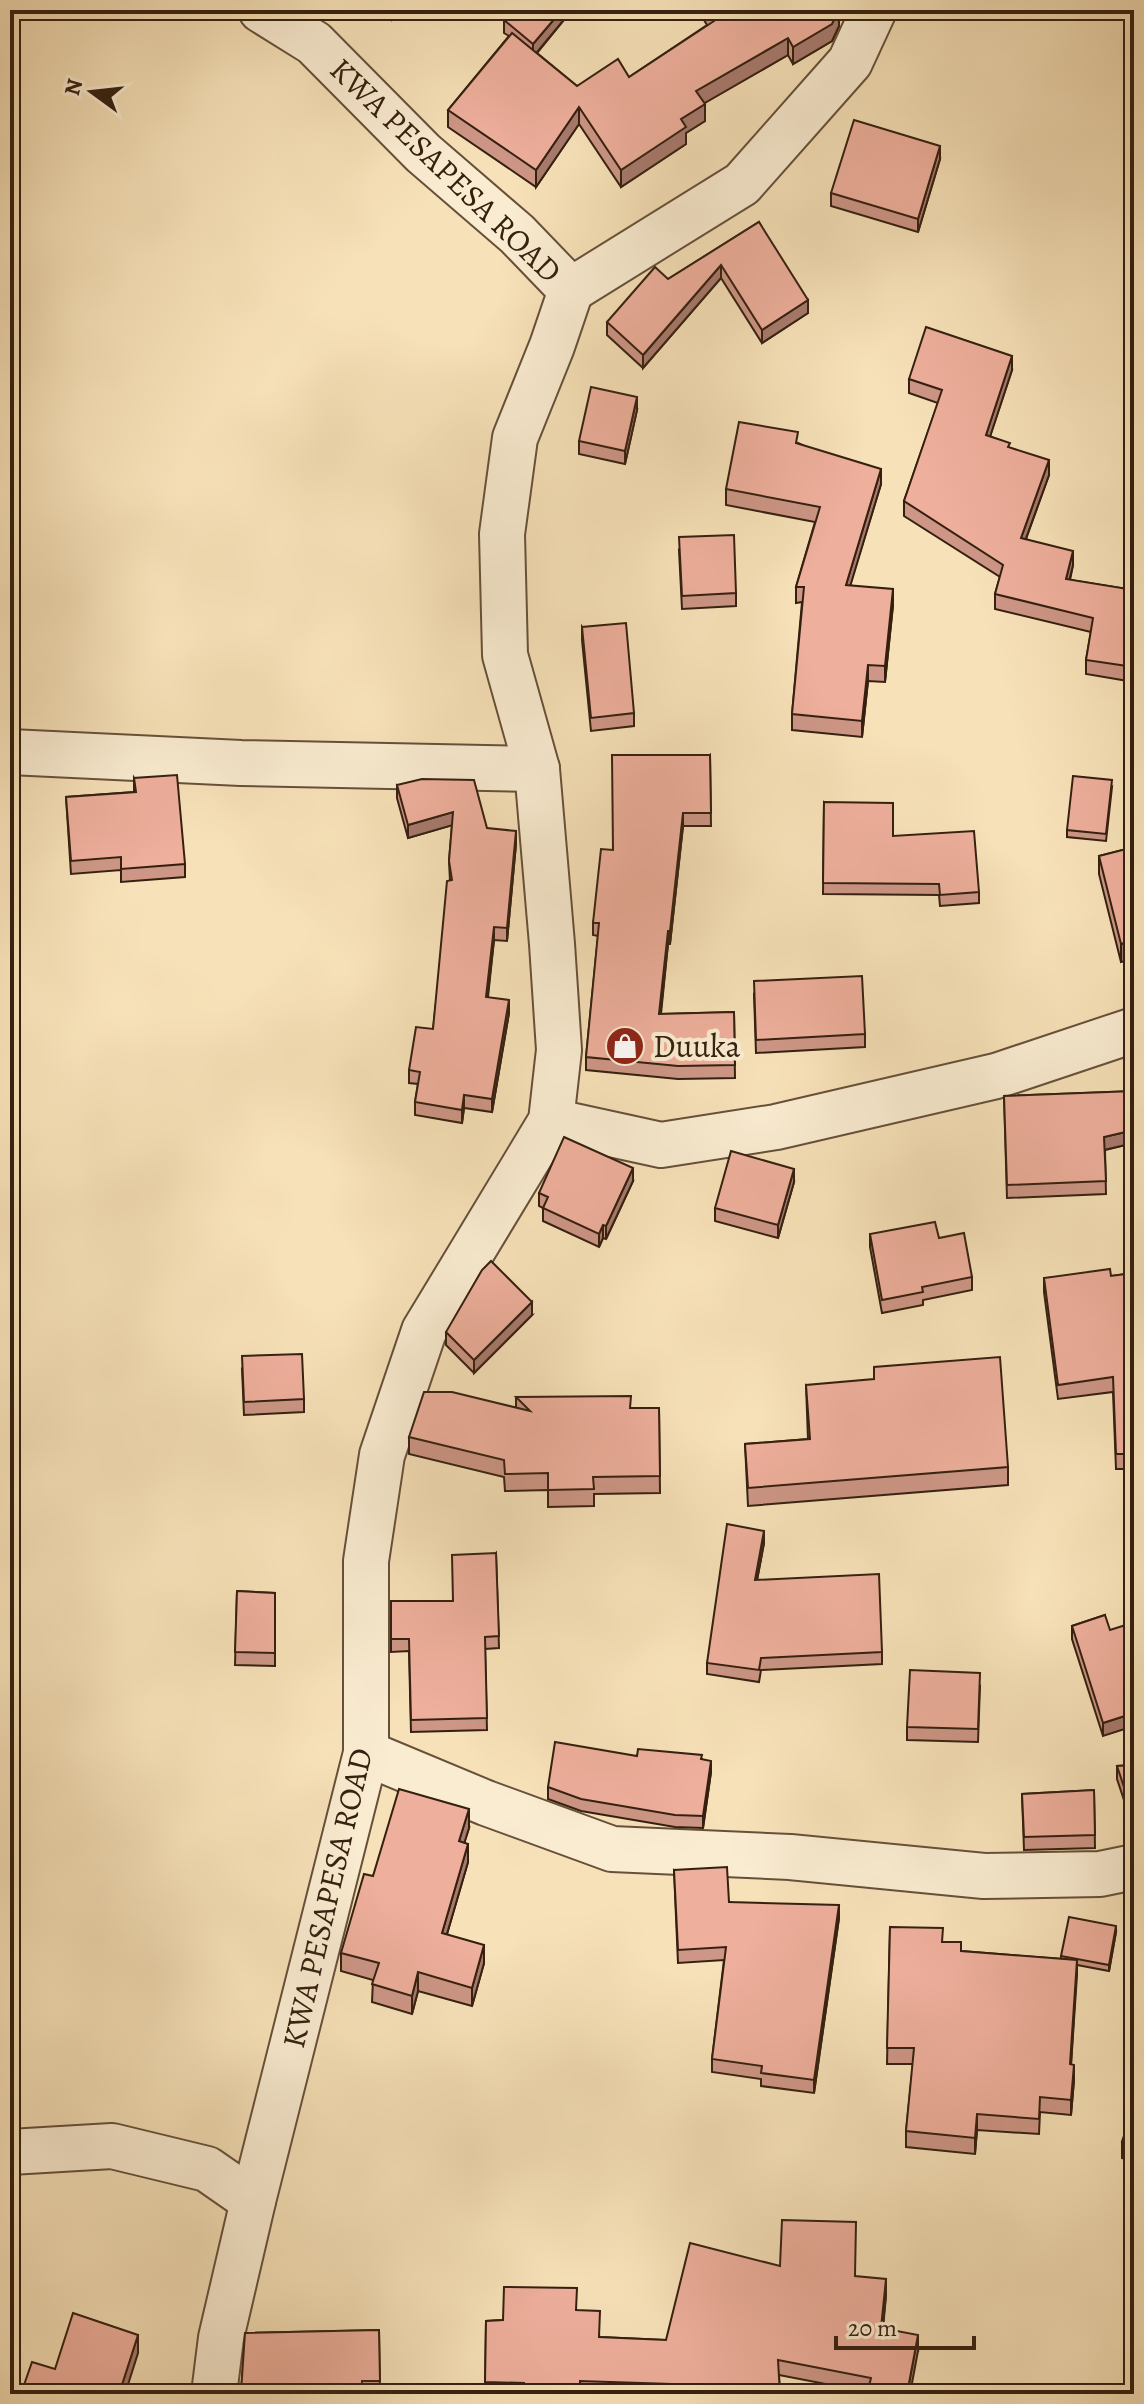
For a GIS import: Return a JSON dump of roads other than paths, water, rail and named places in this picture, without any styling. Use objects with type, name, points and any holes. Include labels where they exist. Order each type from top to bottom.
[{"type":"street","name":"KWA PESAPESA ROAD","points":[[214,2394],[221,2338],[253,2201],[366,1753],[366,1561],[382,1455],[424,1331],[551,1121],[559,1050],[537,769],[505,655],[502,534],[515,438],[571,290],[517,234],[423,153],[314,43],[261,10]]},
{"type":"street","points":[[571,290],[742,184],[850,62],[874,10]]},
{"type":"street","points":[[10,752],[241,763],[537,769]]},
{"type":"street","points":[[551,1121],[661,1145],[776,1127],[996,1076],[1134,1030]]},
{"type":"street","points":[[366,1753],[486,1803],[612,1849],[790,1857],[984,1876],[1100,1874],[1134,1867]]},
{"type":"street","points":[[10,2152],[112,2146],[207,2169],[253,2201]]},
{"type":"place","name":"Duuka","points":[[625,1046]]}]
